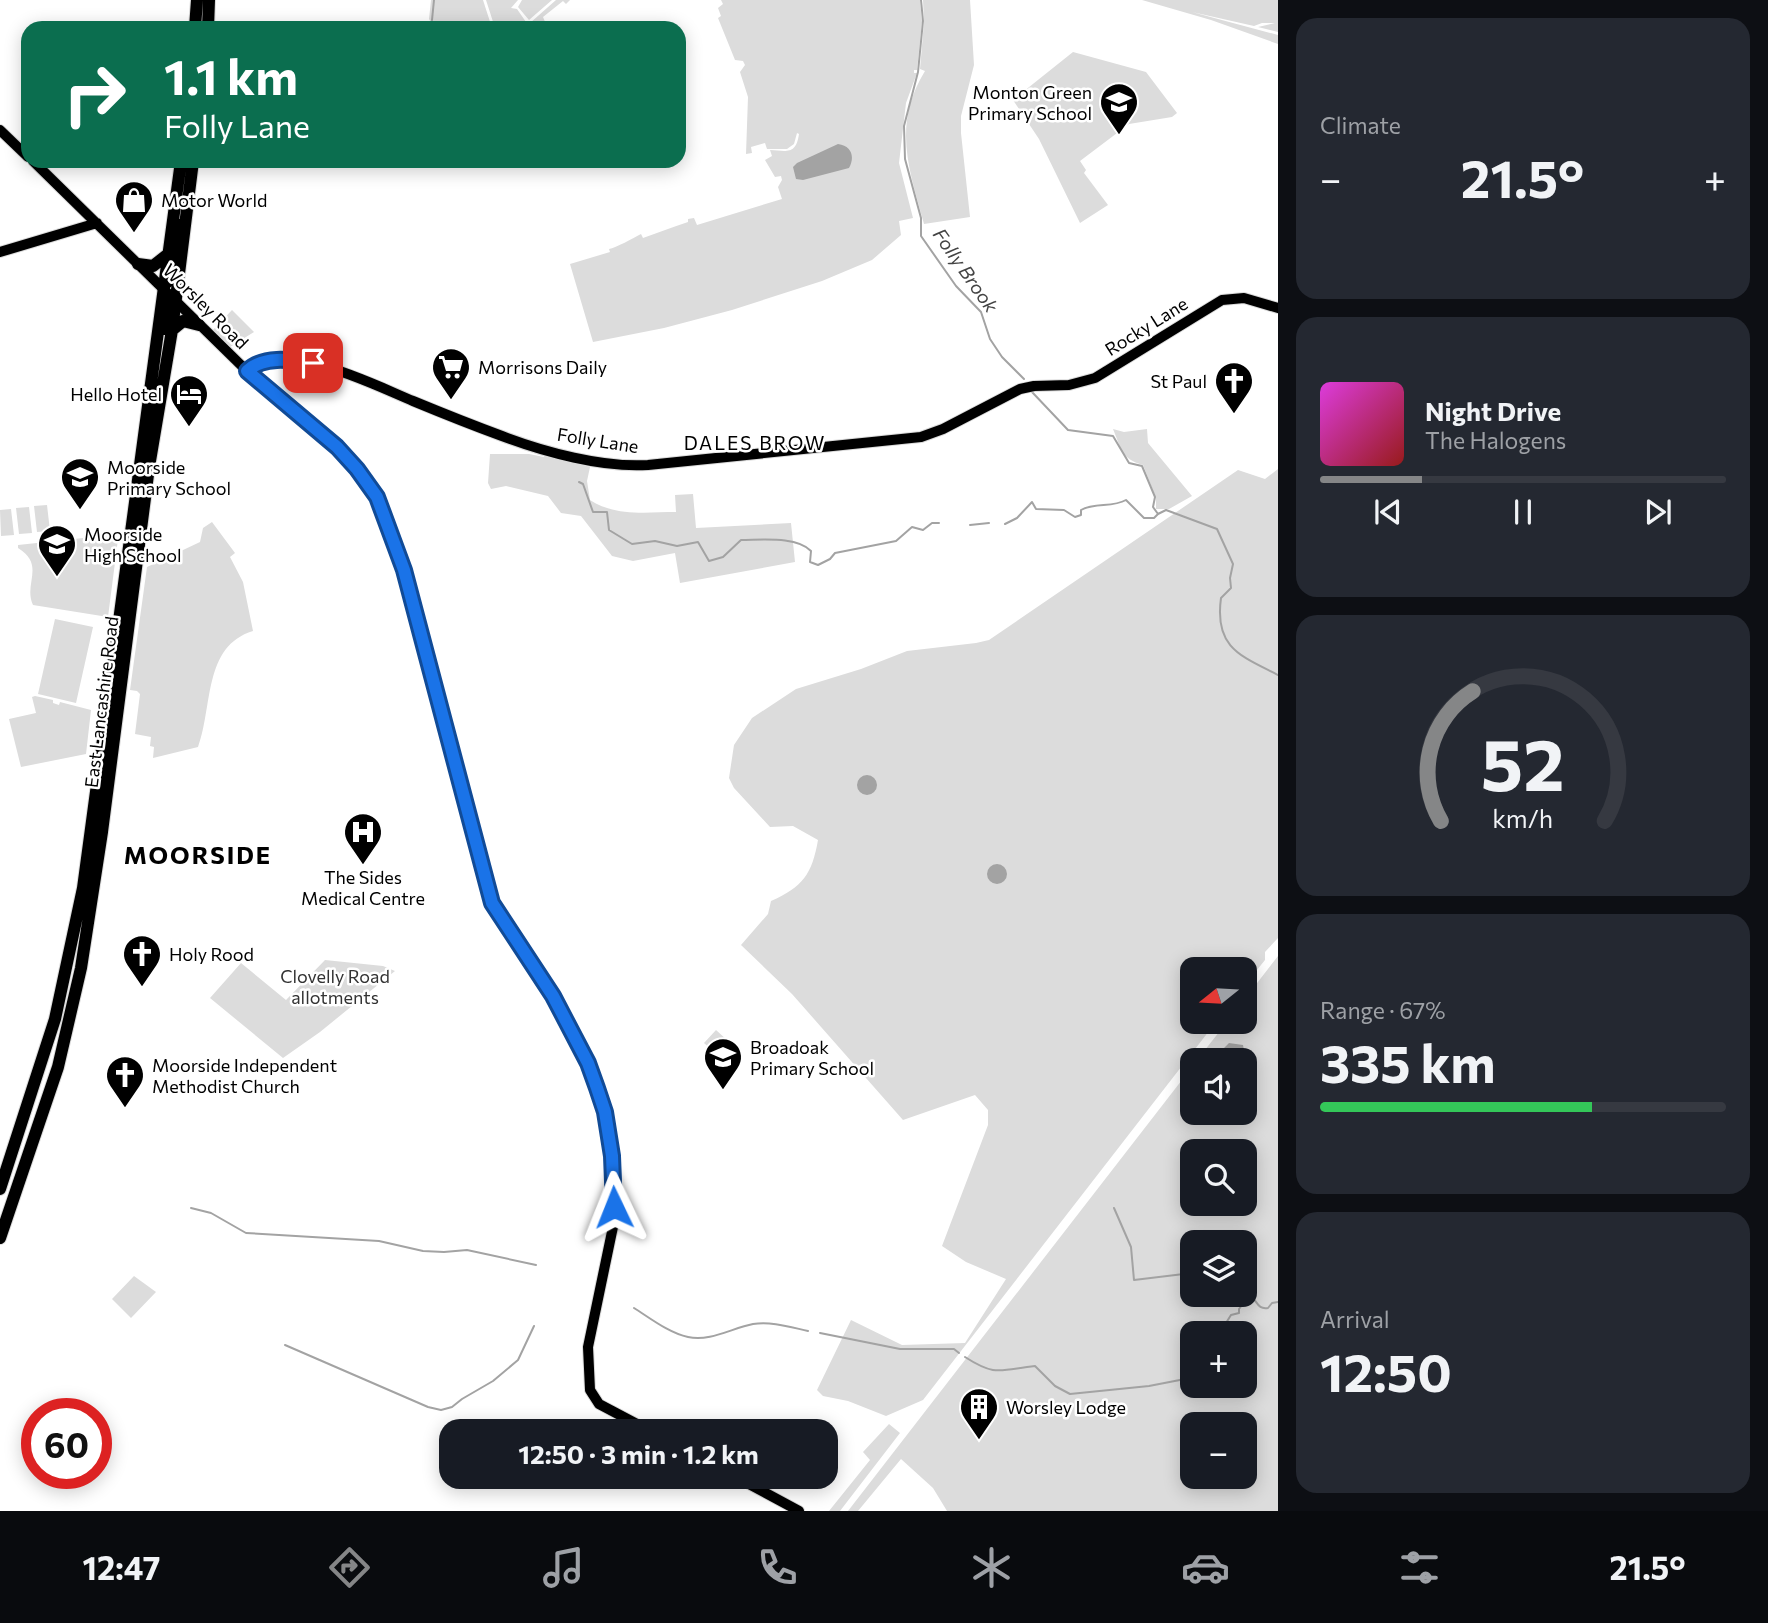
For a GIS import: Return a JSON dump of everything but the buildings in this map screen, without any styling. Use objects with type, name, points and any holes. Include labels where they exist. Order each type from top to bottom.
[{"type":"highway","points":[[196,21],[197,0]]},
{"type":"highway","points":[[208,21],[209,0]]},
{"type":"highway","name":"East Lancashire Road","points":[[0,1189],[55,1019],[77,920],[180,168]]},
{"type":"highway","name":"East Lancashire Road","points":[[0,1238],[58,1067],[81,968],[104,818],[149,467],[172,330],[191,168]]},
{"type":"highway","points":[[138,264],[153,266],[167,255]]},
{"type":"highway","points":[[172,330],[183,321],[199,325]]},
{"type":"main road","points":[[0,130],[21,150]]},
{"type":"main road","name":"Worsley Road","points":[[40,168],[247,371],[349,459],[377,497],[404,570],[492,903],[553,996],[588,1063],[605,1112],[612,1156],[614,1222],[588,1347],[590,1390],[599,1404],[627,1419]]},
{"type":"main road","points":[[162,288],[170,280],[173,270],[178,225],[190,184]]},
{"type":"main road","points":[[0,252],[97,223]]},
{"type":"main road","name":"Rocky Lane","points":[[1034,386],[1069,386],[1095,378],[1225,299],[1244,298],[1277,307]]},
{"type":"main road","points":[[148,405],[159,366],[169,305],[175,301]]},
{"type":"main road","name":"Folly Lane","points":[[247,371],[255,364],[269,361],[294,360],[322,366],[503,437],[611,464],[635,466],[921,437],[943,429],[1017,390],[1034,386]]},
{"type":"main road","points":[[758,1489],[799,1511]]},
{"type":"green space","points":[[431,0],[483,0],[490,21],[430,21]]},
{"type":"green space","points":[[486,0],[518,0],[511,8],[517,9],[525,21],[493,21]]},
{"type":"green space","points":[[522,0],[552,0],[529,20],[518,7]]},
{"type":"green space","points":[[556,0],[570,0],[566,4],[563,1],[543,17],[545,21],[532,21]]},
{"type":"green space","points":[[721,0],[920,0],[922,22],[917,70],[914,70],[914,73],[917,73],[906,103],[899,163],[913,218],[899,221],[901,235],[872,260],[822,281],[732,310],[664,328],[593,342],[570,264],[610,252],[609,249],[641,234],[643,238],[688,222],[688,219],[694,218],[697,225],[782,199],[778,187],[781,176],[775,177],[765,160],[772,156],[770,150],[793,149],[799,134],[797,133],[794,144],[787,149],[767,149],[765,143],[751,147],[752,153],[746,154],[748,97],[740,72],[745,65],[743,61],[735,60],[718,18],[721,16],[718,8],[723,4]]},
{"type":"green space","points":[[923,0],[970,0],[974,65],[961,116],[970,217],[924,224],[906,147],[909,110],[925,71],[920,69]]},
{"type":"green space","points":[[1142,0],[1278,0],[1278,32],[1258,27],[1275,23],[1254,26],[1192,12],[1278,35],[1278,44],[1211,20]]},
{"type":"green space","name":"Monton Green Primary School","points":[[1073,52],[1146,72],[1177,113],[1172,117],[1129,124],[1080,161],[1086,170],[1084,173],[1108,205],[1080,223],[1039,139],[1013,100]]},
{"type":"green space","points":[[232,310],[254,332],[230,347],[213,330]]},
{"type":"green space","points":[[1113,429],[1124,432],[1147,429],[1148,443],[1192,496],[1169,509],[1156,509],[1156,498],[1143,465],[1126,456]]},
{"type":"green space","points":[[490,454],[529,454],[544,457],[545,454],[590,467],[587,481],[590,500],[610,509],[676,512],[675,495],[693,494],[696,528],[791,523],[795,562],[680,583],[675,553],[633,561],[612,556],[581,516],[561,513],[548,496],[506,486],[491,489],[488,483]]},
{"type":"green space","points":[[1278,469],[1278,938],[1265,952],[1265,960],[1257,970],[1257,957],[1180,957],[1180,1034],[1207,1034],[1196,1048],[1180,1048],[1180,1068],[923,1400],[886,1416],[848,1401],[823,1396],[817,1390],[851,1320],[902,1345],[965,1343],[1006,1279],[966,1262],[942,1246],[988,1125],[988,1110],[975,1095],[903,1120],[792,994],[741,945],[768,914],[771,901],[791,890],[804,878],[813,862],[818,840],[793,826],[770,827],[734,788],[729,778],[734,745],[752,718],[796,689],[861,669],[907,651],[989,640],[1238,470],[1265,479]]},
{"type":"green space","points":[[47,505],[50,531],[37,532],[34,506]]},
{"type":"green space","points":[[29,507],[32,533],[19,534],[16,508]]},
{"type":"green space","points":[[11,509],[14,535],[1,536],[0,510]]},
{"type":"green space","name":"Moorside High School","points":[[212,522],[235,553],[230,557],[243,582],[253,631],[237,639],[225,650],[218,664],[198,747],[153,758],[151,737],[135,734],[140,694],[130,690],[147,567],[200,542],[203,528]]},
{"type":"green space","points":[[102,536],[118,539],[108,617],[33,605],[30,590],[31,561],[18,545]]},
{"type":"green space","points":[[55,619],[93,627],[76,703],[38,694]]},
{"type":"green space","points":[[32,697],[53,700],[53,703],[59,705],[60,702],[91,710],[86,754],[21,767],[9,719],[36,713]]},
{"type":"green space","points":[[1278,956],[1278,1511],[947,1511],[933,1488],[901,1459],[858,1511],[848,1511],[1180,1082],[1180,1125],[1257,1125],[1257,1048],[1206,1048],[1218,1034],[1257,1034],[1257,983]]},
{"type":"green space","name":"Clovelly Road allotments","points":[[325,960],[383,966],[395,971],[320,1032],[283,1058],[210,998],[241,963],[286,1000]]},
{"type":"green space","points":[[716,1030],[739,1051],[727,1064],[704,1043]]},
{"type":"green space","points":[[134,1276],[156,1292],[131,1318],[112,1299]]},
{"type":"green space","points":[[889,1424],[900,1433],[840,1511],[829,1511],[870,1460],[863,1452]]},
{"type":"shaded area","points":[[838,144],[851,153],[849,168],[803,180],[796,179],[793,167],[797,163]]},
{"type":"shaded area","points":[[867,775],[874,778],[877,785],[874,792],[867,795],[860,792],[857,785],[860,778]]},
{"type":"shaded area","points":[[993,864],[1001,864],[1007,874],[1001,884],[993,884],[987,878],[987,870]]},
{"type":"shaded area","points":[[1229,1043],[1243,1045],[1244,1048],[1224,1048]]},
{"type":"waterway","points":[[432,20],[434,0]]},
{"type":"waterway","name":"Folly Brook","points":[[921,0],[923,21],[918,72],[904,126],[905,159],[921,218],[921,236],[956,286],[981,312],[990,339],[1002,357],[1024,379]]},
{"type":"waterway","name":"Folly Brook","points":[[1032,392],[1068,430],[1113,436],[1129,463],[1142,466],[1155,497],[1153,507],[1158,514],[1166,510],[1217,529],[1233,564],[1231,588],[1221,598],[1220,615],[1226,639],[1233,648],[1252,662],[1278,675]]},
{"type":"waterway","points":[[579,482],[583,484],[593,512],[607,512],[609,530],[632,544],[655,541],[677,546],[698,542],[709,561],[723,557],[741,540],[779,540],[805,546],[811,551],[810,562],[818,565],[835,553],[896,541],[912,527],[923,530],[932,523],[939,523]]},
{"type":"waterway","points":[[1005,524],[1017,518],[1032,502],[1036,509],[1064,510],[1075,517],[1081,515],[1081,510],[1086,508],[1126,500],[1144,518],[1154,518],[1158,514]]},
{"type":"waterway","points":[[970,525],[989,523]]},
{"type":"waterway","points":[[191,1208],[211,1213],[246,1233],[379,1241],[423,1251],[467,1250],[536,1265]]},
{"type":"waterway","points":[[1114,1208],[1131,1247],[1134,1280],[1180,1274]]},
{"type":"waterway","points":[[1227,1321],[1231,1315],[1239,1313],[1249,1296],[1264,1308],[1278,1302]]},
{"type":"waterway","points":[[634,1308],[667,1329],[688,1337],[704,1338],[760,1323],[808,1331]]},
{"type":"waterway","points":[[285,1345],[428,1407],[441,1410],[452,1407],[493,1381],[518,1360],[534,1326]]},
{"type":"waterway","points":[[820,1333],[900,1349],[954,1349],[959,1353]]},
{"type":"waterway","points":[[965,1357],[992,1370],[1035,1366],[1055,1386],[1070,1394],[1180,1380]]},
{"type":"place","name":"Monton Green Primary School","points":[[1119,136]]},
{"type":"place","name":"Motor World","points":[[134,234]]},
{"type":"place","name":"Morrisons Daily","points":[[451,401]]},
{"type":"place","name":"St Paul","points":[[1234,415]]},
{"type":"place","name":"Hello Hotel","points":[[189,428]]},
{"type":"place","name":"Moorside Primary School","points":[[80,511]]},
{"type":"place","name":"Moorside High School","points":[[57,578]]},
{"type":"place","name":"The Sides Medical Centre","points":[[363,866]]},
{"type":"place","name":"Holy Rood","points":[[142,988]]},
{"type":"place","name":"Broadoak Primary School","points":[[723,1091]]},
{"type":"place","name":"Moorside Independent Methodist Church","points":[[125,1109]]},
{"type":"place","name":"Worsley Lodge","points":[[979,1441]]},
{"type":"district","name":"DALES BROW","points":[[755,442]]},
{"type":"district","name":"MOORSIDE","points":[[198,854]]},
{"type":"route","points":[[313,363],[294,360],[262,361],[247,371],[337,447],[377,497],[404,570],[492,903],[553,996],[588,1063],[597,1088],[605,1112],[612,1156],[614,1207]]}]
